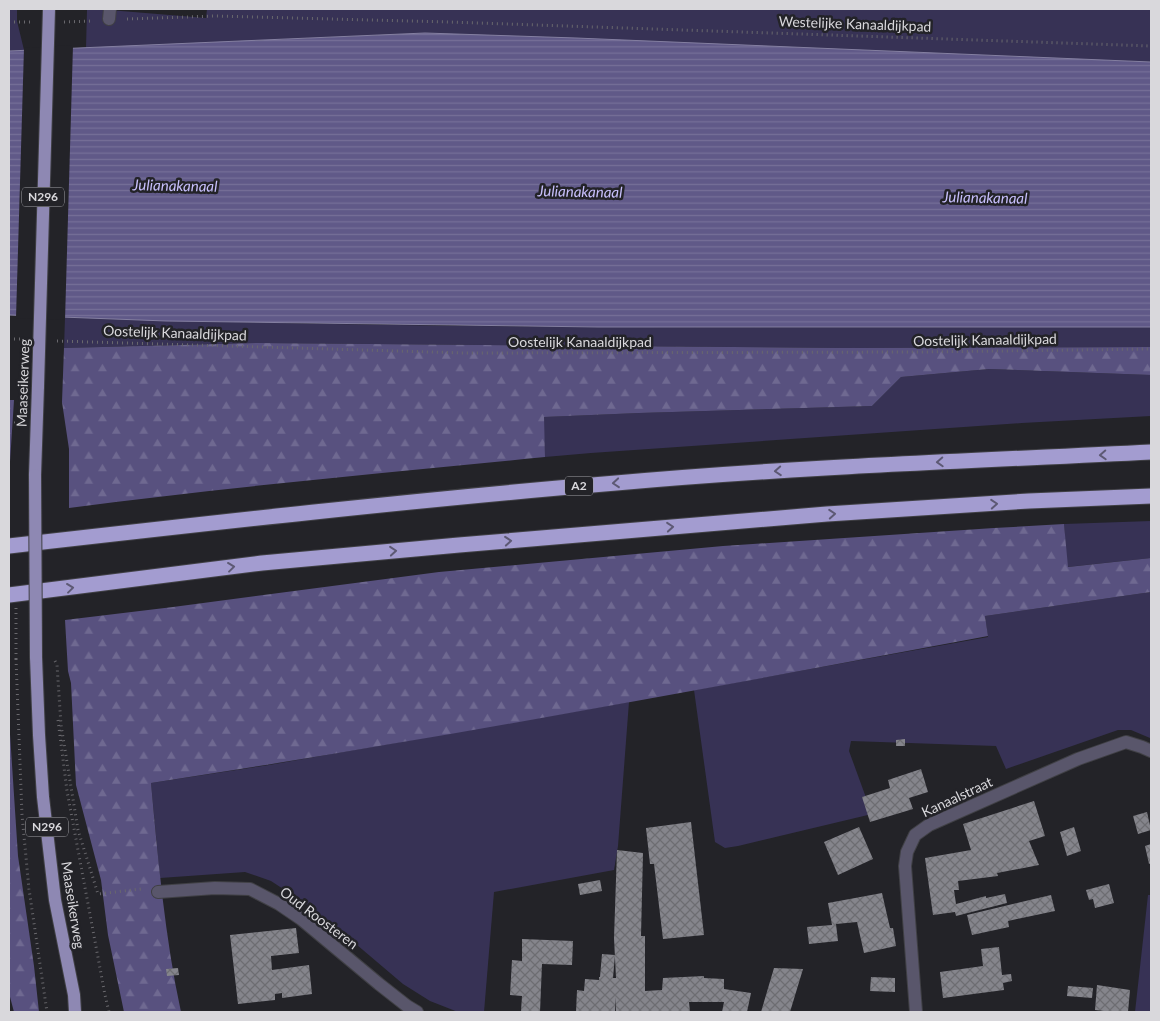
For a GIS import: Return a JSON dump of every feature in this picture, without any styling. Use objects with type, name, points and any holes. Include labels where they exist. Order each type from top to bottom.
[{"type":"highway","name":"A2","points":[[9,546],[262,517],[617,482],[826,467],[1151,452]]},
{"type":"highway","points":[[9,595],[262,563],[459,545],[827,514],[1029,501],[1151,496]]},
{"type":"main road","name":"Maaseikerweg","points":[[49,9],[35,475],[36,657],[44,807],[55,900],[74,995],[75,1012]]},
{"type":"main road","name":"Maaseikerweg","points":[[74,995],[81,1012]]},
{"type":"street","name":"Kanaalstraat","points":[[916,1012],[905,866],[907,852],[915,835],[929,825],[1078,759],[1126,742],[1151,751]]},
{"type":"street","name":"Oud Roosteren","points":[[158,892],[215,888],[250,889],[279,904],[301,919],[393,995],[417,1012]]},
{"type":"path","name":"Westelijke Kanaaldijkpad","points":[[109,14],[478,23],[1151,46]]},
{"type":"path","points":[[9,339],[28,340]]},
{"type":"path","name":"Oostelijk Kanaaldijkpad","points":[[57,341],[465,354],[922,352],[1151,348]]},
{"type":"path","points":[[9,423],[18,423]]},
{"type":"path","name":"Maaseikerweg","points":[[55,656],[58,719],[67,791],[109,1012]]},
{"type":"path","points":[[16,659],[22,815],[29,889],[47,1012]]},
{"type":"path","points":[[55,661],[57,665],[61,725],[78,830],[98,894],[142,889]]},
{"type":"shaded area","points":[[9,9],[17,9],[17,21],[24,50],[9,51]]},
{"type":"shaded area","points":[[97,9],[206,18],[207,9],[1151,9],[1151,62],[425,33],[86,48],[87,10]]},
{"type":"shaded area","points":[[65,317],[472,326],[1151,327],[1151,347],[843,348],[258,343],[64,348]]},
{"type":"shaded area","points":[[989,369],[1151,375],[1151,416],[1022,423],[545,457],[543,417],[872,406],[901,377]]},
{"type":"shaded area","points":[[1151,521],[1151,558],[1067,567],[1064,524]]},
{"type":"shaded area","points":[[1151,592],[1151,740],[1131,730],[1118,730],[1006,769],[996,746],[851,741],[849,751],[872,814],[738,846],[725,848],[715,842],[694,690],[988,637],[985,616]]},
{"type":"shaded area","points":[[629,702],[618,846],[614,870],[494,892],[484,1012],[458,1012],[430,1001],[403,984],[303,902],[271,881],[245,872],[160,878],[151,783],[269,765]]},
{"type":"shaded area","points":[[1148,895],[1151,895],[1151,1012],[1135,1012]]},
{"type":"green space","points":[[258,343],[843,348],[1151,347],[1151,375],[989,369],[901,377],[872,406],[544,417],[545,457],[247,487],[69,508],[69,449],[62,402],[64,348]]},
{"type":"green space","points":[[9,400],[14,400],[9,477]]},
{"type":"green space","points":[[1064,524],[1068,567],[1151,558],[1151,592],[985,616],[988,636],[466,731],[151,783],[166,927],[181,1012],[124,1012],[108,935],[101,880],[76,785],[71,683],[68,671],[65,620],[439,572],[723,546]]},
{"type":"green space","points":[[9,719],[18,856],[39,1012],[14,1012],[9,993]]},
{"type":"water","name":"Julianakanaal","points":[[425,33],[1151,62],[1151,327],[598,327],[166,321],[9,315],[9,51]]},
{"type":"pier","points":[[73,45],[65,320],[16,318],[24,48]]},
{"type":"building","points":[[905,739],[905,746],[896,746],[896,740]]},
{"type":"building","points":[[921,769],[928,792],[909,798],[913,809],[870,822],[862,797],[890,788],[888,780]]},
{"type":"building","points":[[1034,801],[1045,836],[1029,841],[1039,865],[997,873],[998,876],[958,881],[959,890],[954,890],[956,904],[986,896],[986,898],[1005,894],[1007,903],[956,916],[955,912],[933,915],[925,858],[971,850],[963,824]]},
{"type":"building","points":[[1147,812],[1151,830],[1138,834],[1133,816]]},
{"type":"building","points":[[691,822],[704,935],[663,939],[654,864],[650,864],[646,828]]},
{"type":"building","points":[[859,827],[873,859],[838,875],[824,842]]},
{"type":"building","points":[[1074,827],[1081,851],[1067,856],[1060,832]]},
{"type":"building","points":[[1151,844],[1151,863],[1149,864],[1145,846]]},
{"type":"building","points":[[617,850],[643,853],[641,936],[645,936],[645,991],[662,990],[663,978],[704,976],[704,978],[724,979],[724,989],[751,993],[747,1012],[722,1012],[724,1002],[689,1002],[690,1012],[616,1012],[616,997],[615,1012],[576,1012],[577,990],[584,991],[585,979],[599,980],[602,954],[615,955]],"holes":[[[615,956],[616,978],[613,978]]]},
{"type":"building","points":[[600,880],[602,891],[580,895],[578,884]]},
{"type":"building","points":[[1109,884],[1114,903],[1095,908],[1093,899],[1089,900],[1086,890]]},
{"type":"building","points":[[882,893],[890,928],[893,928],[896,946],[864,953],[857,922],[836,924],[838,941],[809,944],[807,927],[832,925],[828,903]]},
{"type":"building","points":[[1051,895],[1055,911],[1008,921],[1009,927],[972,935],[967,915]]},
{"type":"building","points":[[296,928],[299,953],[271,956],[272,970],[309,965],[312,994],[282,998],[282,993],[275,994],[275,1000],[238,1004],[230,935]]},
{"type":"building","points":[[522,939],[573,941],[572,965],[542,964],[540,1012],[521,1011],[522,996],[510,995],[512,960],[522,961]]},
{"type":"building","points":[[999,947],[1002,975],[1011,974],[1012,981],[1003,983],[1004,990],[943,998],[940,972],[983,966],[981,949]]},
{"type":"building","points":[[178,968],[179,975],[167,976],[166,969]]},
{"type":"building","points":[[774,968],[803,969],[790,1012],[761,1012]]},
{"type":"building","points":[[871,977],[895,978],[895,992],[870,991]]},
{"type":"building","points":[[1097,985],[1130,990],[1128,1012],[1095,1010]]},
{"type":"building","points":[[1068,986],[1093,988],[1092,998],[1067,996]]}]
